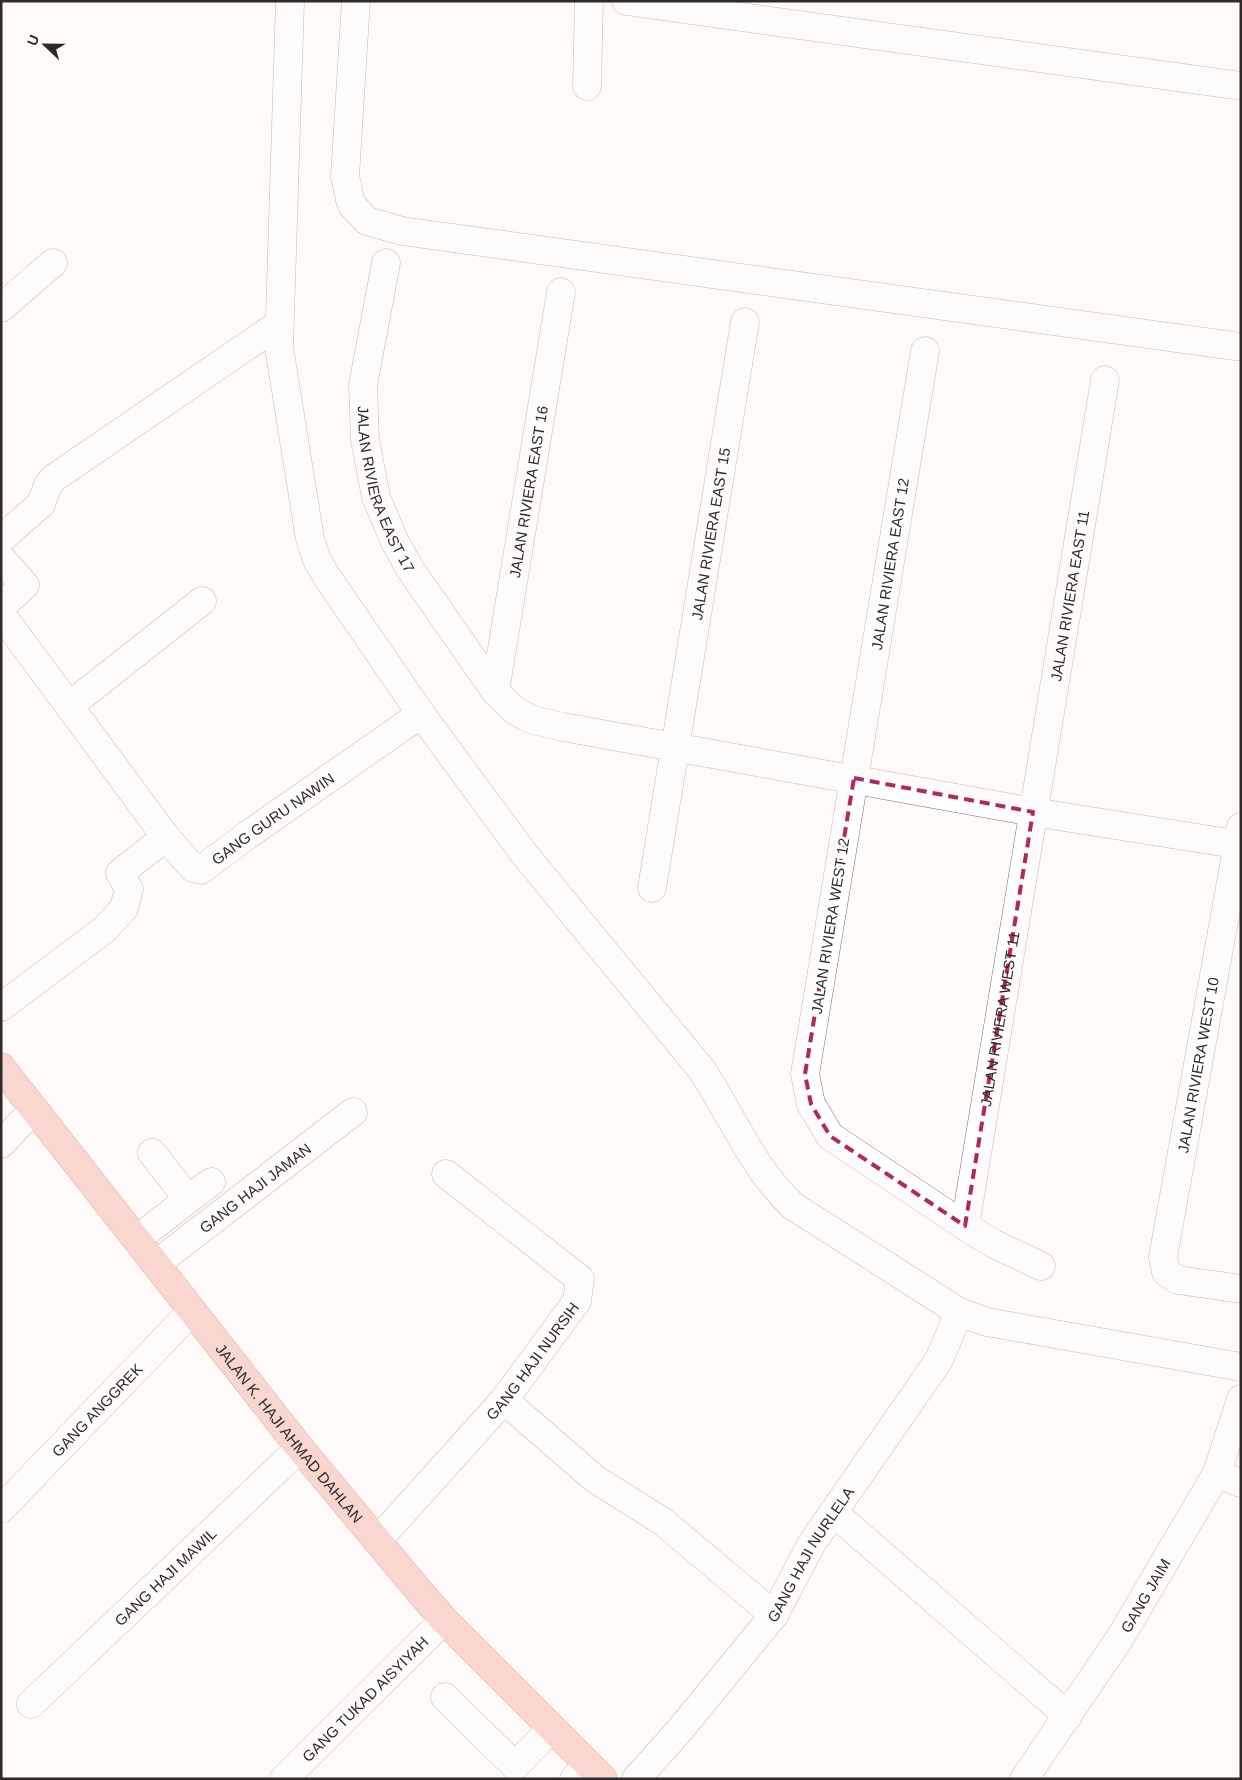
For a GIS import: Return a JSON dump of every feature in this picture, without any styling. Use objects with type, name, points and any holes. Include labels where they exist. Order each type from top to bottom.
[{"type":"main road","name":"JALAN K. HAJI AHMAD DAHLAN","points":[[1,1067],[300,1448],[377,1541],[444,1620],[551,1729],[588,1774]]},
{"type":"street","points":[[290,1],[279,347],[310,539],[314,553],[327,577],[420,714],[525,855],[702,1070],[722,1100],[738,1135],[778,1192],[812,1219],[959,1312],[987,1322],[1241,1367]]},
{"type":"street","points":[[356,1],[345,176],[351,204],[367,221],[402,232],[1241,347]]},
{"type":"street","points":[[587,86],[589,1]]},
{"type":"street","points":[[626,1],[1241,86]]},
{"type":"street","points":[[1,308],[53,263]]},
{"type":"street","name":"JALAN RIVIERA EAST 17","points":[[386,263],[363,385],[364,440],[376,497],[394,540],[410,569],[495,691],[514,710],[533,720],[1033,812],[1240,839]]},
{"type":"street","name":"JALAN RIVIERA EAST 16","points":[[495,691],[561,292]]},
{"type":"street","name":"JALAN RIVIERA EAST 15","points":[[652,888],[745,322]]},
{"type":"street","points":[[1,539],[42,504],[48,485],[54,478],[279,324]]},
{"type":"street","name":"JALAN RIVIERA EAST 12","points":[[854,778],[925,351]]},
{"type":"street","name":"JALAN RIVIERA EAST 11","points":[[1033,812],[1105,380]]},
{"type":"street","points":[[1,558],[25,585],[1,607]]},
{"type":"street","points":[[69,706],[202,601]]},
{"type":"street","name":"GANG GURU NAWIN","points":[[1,614],[166,837],[193,868],[201,870],[420,714]]},
{"type":"street","name":"JALAN RIVIERA WEST 12","points":[[854,778],[806,1074],[811,1104],[830,1136],[994,1244],[1041,1266]]},
{"type":"street","name":"JALAN RIVIERA WEST 11","points":[[965,1226],[1033,812]]},
{"type":"street","points":[[1,1007],[105,929],[124,908],[129,889],[120,873],[166,837]]},
{"type":"street","name":"JALAN RIVIERA WEST 10","points":[[1240,839],[1163,1257],[1166,1272],[1178,1280],[1241,1289]]},
{"type":"street","points":[[1,1144],[34,1109]]},
{"type":"street","name":"GANG HAJI JAMAN","points":[[156,1264],[353,1112]]},
{"type":"street","points":[[152,1153],[188,1199]]},
{"type":"street","name":"GANG HAJI NURSIH","points":[[377,1541],[504,1400],[576,1301],[580,1279],[446,1174]]},
{"type":"street","points":[[137,1240],[211,1182]]},
{"type":"street","name":"GANG ANGGREK","points":[[1,1509],[192,1311]]},
{"type":"street","name":"GANG HAJI NURLELA","points":[[636,1779],[679,1731],[774,1615],[812,1543],[940,1360],[959,1312]]},
{"type":"street","name":"GANG JAIM","points":[[1024,1779],[1229,1478],[1241,1399]]},
{"type":"street","points":[[504,1400],[595,1479],[662,1521],[774,1615]]},
{"type":"street","name":"GANG HAJI MAWIL","points":[[30,1704],[300,1448]]},
{"type":"street","points":[[833,1512],[1068,1716]]},
{"type":"street","name":"GANG TUKAD AISYIYAH","points":[[284,1779],[444,1620]]},
{"type":"street","points":[[445,1698],[522,1772],[551,1729]]},
{"type":"highlighted area","points":[[854,778],[1033,812],[965,1226],[830,1136],[811,1104],[805,1074]]}]
